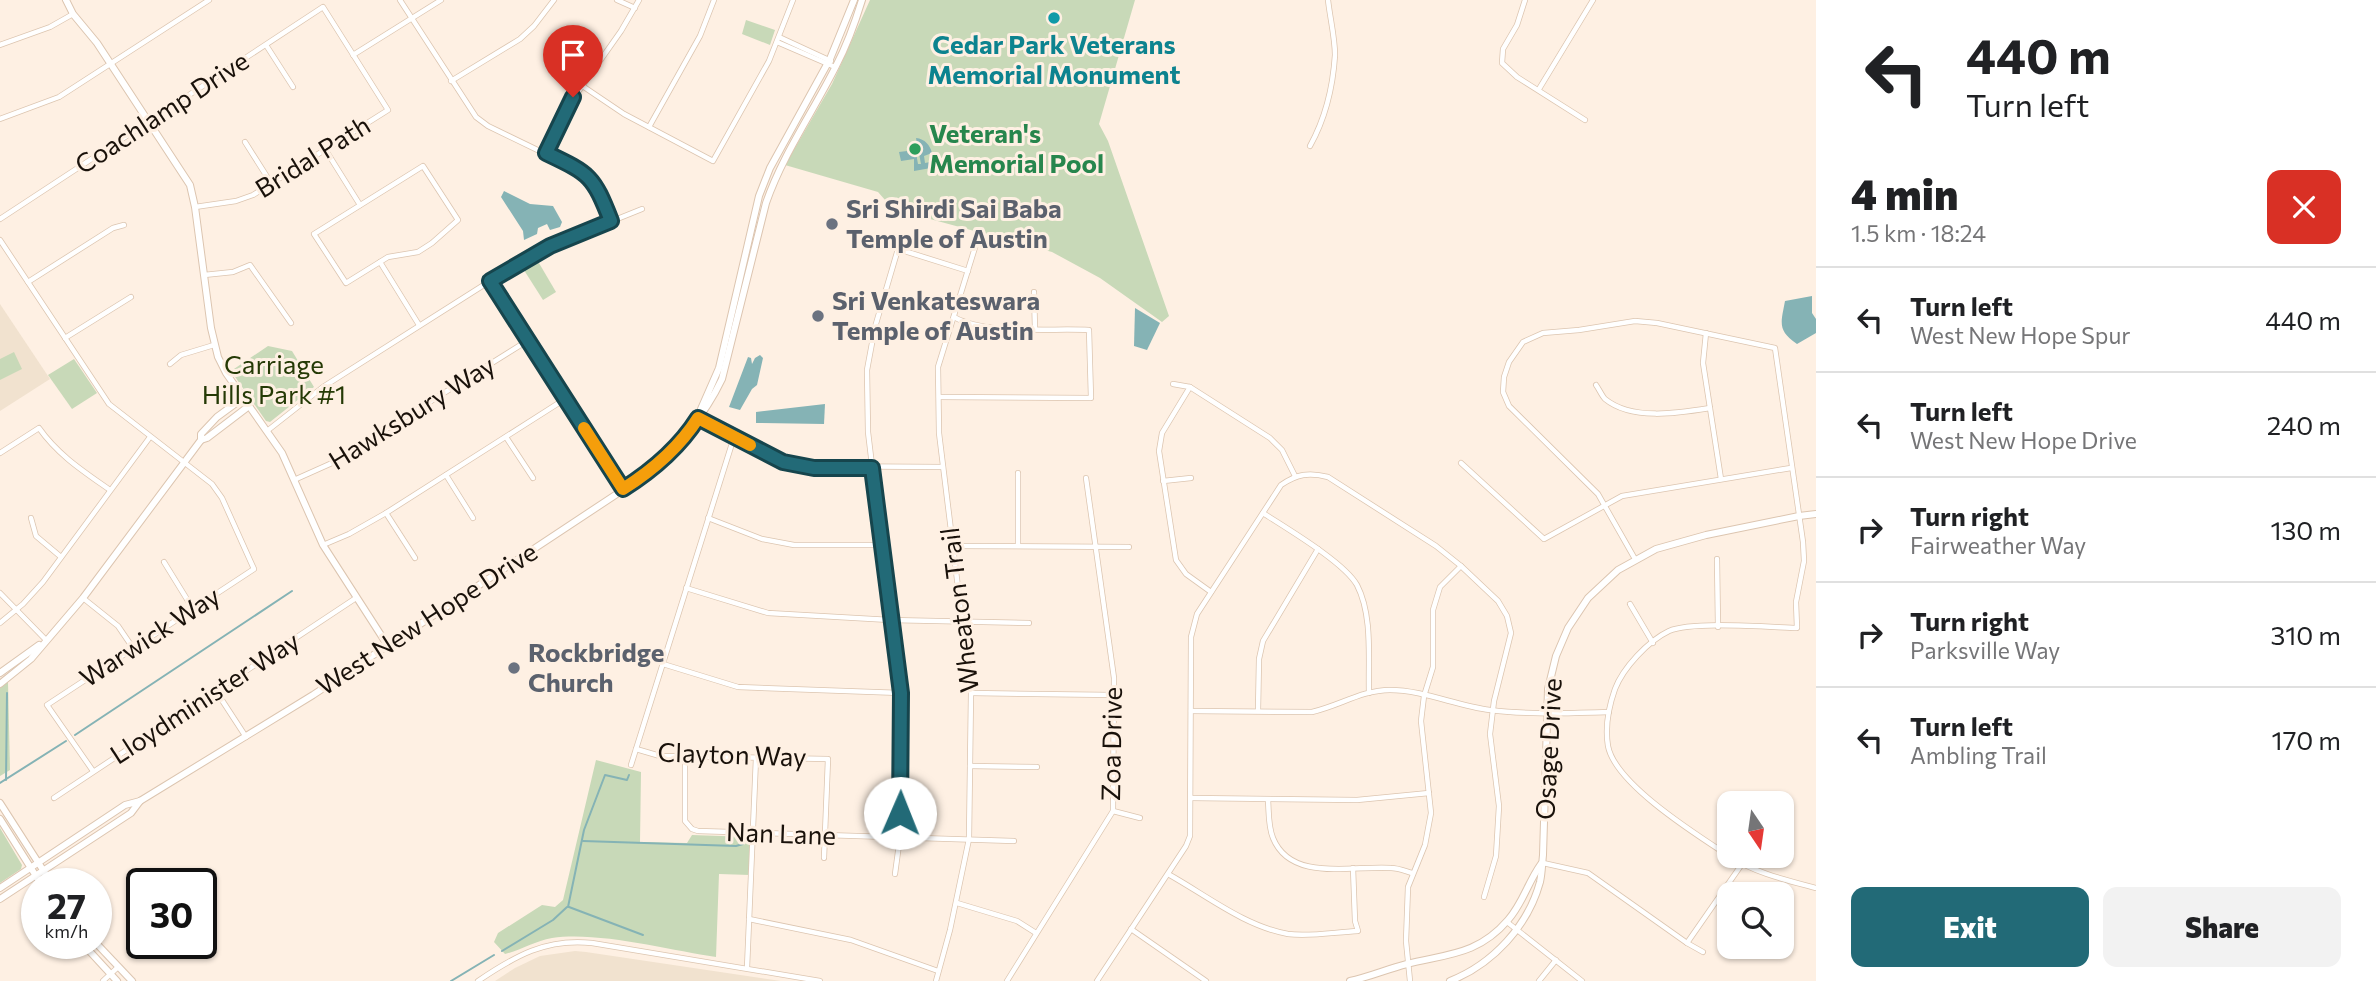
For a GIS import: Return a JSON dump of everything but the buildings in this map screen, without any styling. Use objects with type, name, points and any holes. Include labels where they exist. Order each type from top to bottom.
[{"type":"main road","points":[[66,0],[190,185],[214,345],[226,373],[282,453],[323,545],[387,646]]},
{"type":"main road","name":"West New Hope Drive","points":[[698,418],[719,368],[759,196],[770,168],[828,62],[855,0]]},
{"type":"main road","name":"West New Hope Drive","points":[[0,888],[125,804],[140,801],[247,737],[387,646],[641,478],[675,448],[713,399],[728,360],[762,216],[774,181],[835,67],[862,0]]},
{"type":"main road","points":[[201,440],[201,434],[210,423],[243,398]]},
{"type":"main road","points":[[0,684],[31,659],[83,598],[201,440],[248,406]]},
{"type":"main road","name":"Osage Drive","points":[[1450,981],[1489,958],[1517,930],[1535,897],[1541,879],[1548,690],[1556,656],[1572,620],[1598,588],[1635,559],[1679,542],[1816,514]]},
{"type":"main road","points":[[0,673],[46,640]]},
{"type":"main road","name":"West New Hope Drive","points":[[47,868],[131,813],[140,801]]},
{"type":"main road","points":[[0,803],[42,868]]},
{"type":"main road","points":[[0,819],[30,867]]},
{"type":"main road","name":"Osage Drive","points":[[1350,981],[1468,950],[1507,922],[1526,896],[1542,863]]},
{"type":"main road","name":"West New Hope Drive","points":[[0,899],[21,886]]},
{"type":"main road","points":[[96,959],[117,981]]},
{"type":"main road","points":[[109,959],[132,981]]},
{"type":"street","points":[[0,119],[59,97],[209,0]]},
{"type":"street","points":[[400,0],[476,117],[488,126],[576,167],[596,184],[611,221]]},
{"type":"street","points":[[353,55],[442,0]]},
{"type":"street","points":[[452,81],[520,39],[554,0]]},
{"type":"street","points":[[617,0],[635,8]]},
{"type":"street","points":[[546,153],[566,109],[621,31],[639,0]]},
{"type":"street","points":[[649,127],[700,36],[714,0]]},
{"type":"street","points":[[581,85],[612,107],[713,161],[778,39],[793,0]]},
{"type":"street","points":[[1310,146],[1328,103],[1335,54],[1328,0]]},
{"type":"street","points":[[1525,0],[1517,25],[1503,49],[1502,63],[1517,76],[1586,120]]},
{"type":"street","points":[[1539,89],[1593,0]]},
{"type":"street","name":"Coachlamp Drive","points":[[0,219],[323,7],[353,55]]},
{"type":"street","points":[[0,45],[50,27],[73,14]]},
{"type":"street","points":[[778,39],[835,67]]},
{"type":"street","points":[[266,45],[292,87]]},
{"type":"street","name":"Bridal Path","points":[[195,207],[245,199],[388,110],[353,55]]},
{"type":"street","points":[[246,142],[271,183]]},
{"type":"street","points":[[325,149],[360,205]]},
{"type":"street","points":[[424,166],[458,219],[418,252],[388,257],[346,282],[314,234],[360,205],[424,166]]},
{"type":"street","points":[[267,431],[323,387],[490,281],[550,246],[642,209]]},
{"type":"street","points":[[28,282],[113,228],[124,225]]},
{"type":"street","points":[[0,240],[109,404],[184,461]]},
{"type":"street","name":"Wheaton Trail","points":[[936,981],[957,903],[969,839],[971,693],[939,433],[938,368],[977,241]]},
{"type":"street","points":[[895,874],[900,837],[901,693],[880,545],[868,432],[867,370],[875,327],[898,249],[968,271]]},
{"type":"street","points":[[380,262],[419,326]]},
{"type":"street","points":[[204,275],[233,272],[250,265],[291,323]]},
{"type":"street","points":[[490,281],[623,489]]},
{"type":"street","points":[[1034,292],[1035,328]]},
{"type":"street","points":[[65,338],[131,297]]},
{"type":"street","points":[[939,397],[1091,398],[1089,330],[966,324],[954,317]]},
{"type":"street","points":[[1635,559],[1598,494],[1508,406],[1503,392],[1509,362],[1523,342],[1543,333],[1635,321],[1657,323],[1775,348],[1804,561],[1796,602],[1797,628],[1718,627],[1670,631],[1633,660],[1621,676],[1609,712],[1608,747],[1617,767],[1639,790],[1717,847]]},
{"type":"street","points":[[1706,333],[1703,363],[1721,479]]},
{"type":"street","name":"Hawksbury Way","points":[[294,480],[332,463],[527,341]]},
{"type":"street","points":[[170,364],[181,355],[214,345]]},
{"type":"street","points":[[1173,384],[1191,387],[1277,444],[1288,459],[1295,476]]},
{"type":"street","points":[[1596,385],[1605,398],[1627,410],[1656,413],[1710,408]]},
{"type":"street","points":[[1191,387],[1162,433],[1159,443],[1176,560],[1186,574],[1211,592]]},
{"type":"street","points":[[323,545],[392,510],[565,400]]},
{"type":"street","points":[[698,418],[783,462],[798,466],[943,467]]},
{"type":"street","points":[[0,453],[39,428],[50,444],[66,458],[110,490]]},
{"type":"street","points":[[510,435],[533,478]]},
{"type":"street","points":[[0,623],[17,610],[43,582],[150,437]]},
{"type":"street","points":[[631,765],[734,438]]},
{"type":"street","name":"Warwick Way","points":[[93,771],[47,705],[254,569],[222,498],[212,484],[184,461]]},
{"type":"street","points":[[1461,463],[1544,539],[1622,496],[1791,468]]},
{"type":"street","points":[[1018,472],[1018,545]]},
{"type":"street","points":[[449,473],[473,518]]},
{"type":"street","points":[[1097,981],[1190,836],[1193,626],[1211,592],[1281,485],[1295,476],[1314,473],[1328,477],[1408,527],[1461,566],[1498,601],[1507,616],[1511,633],[1492,710],[1490,734],[1499,807],[1496,856],[1484,897]]},
{"type":"street","name":"Zoa Drive","points":[[1007,981],[1113,811],[1114,678],[1086,478]]},
{"type":"street","points":[[1163,481],[1191,478]]},
{"type":"street","points":[[386,513],[415,558]]},
{"type":"street","points":[[1262,513],[1318,549],[1355,582],[1366,616],[1369,693]]},
{"type":"street","points":[[31,519],[36,536],[61,557]]},
{"type":"street","points":[[708,519],[762,539],[794,545],[880,545]]},
{"type":"street","points":[[953,545],[1129,547]]},
{"type":"street","points":[[1258,711],[1259,659],[1263,641],[1318,549]]},
{"type":"street","points":[[1717,559],[1718,627]]},
{"type":"street","points":[[164,562],[193,609]]},
{"type":"street","points":[[1410,981],[1408,887],[1426,845],[1431,813],[1421,721],[1424,696],[1433,667],[1433,610],[1440,587],[1461,566]]},
{"type":"street","points":[[686,588],[768,613],[890,620],[1029,623]]},
{"type":"street","points":[[0,593],[46,640]]},
{"type":"street","points":[[83,598],[118,626],[133,648]]},
{"type":"street","name":"Lloydminister Way","points":[[54,798],[356,598]]},
{"type":"street","points":[[1630,604],[1653,643]]},
{"type":"street","points":[[663,664],[738,687],[901,693]]},
{"type":"street","points":[[1191,711],[1312,712],[1369,693],[1388,690],[1410,692],[1492,710],[1609,712]]},
{"type":"street","points":[[216,691],[247,737]]},
{"type":"street","points":[[971,693],[1114,695]]},
{"type":"street","name":"Clayton Way","points":[[636,749],[660,756],[828,758],[824,835]]},
{"type":"street","name":"Nan Lane","points":[[684,757],[684,814],[688,825],[698,831],[1014,841]]},
{"type":"street","points":[[747,968],[756,758]]},
{"type":"street","points":[[970,766],[1037,767]]},
{"type":"street","points":[[1191,798],[1357,800],[1429,793]]},
{"type":"street","points":[[1268,800],[1272,837],[1279,850],[1299,864],[1317,867],[1394,868],[1412,873]]},
{"type":"street","points":[[1113,811],[1140,818]]},
{"type":"street","points":[[824,835],[824,858]]},
{"type":"street","points":[[1542,863],[1588,873],[1686,943],[1703,952]]},
{"type":"street","points":[[1168,874],[1267,929],[1291,934],[1358,931],[1355,921],[1353,868]]},
{"type":"street","points":[[1686,943],[1739,868]]},
{"type":"street","points":[[1754,868],[1816,888]]},
{"type":"street","points":[[957,903],[1017,921],[1036,933]]},
{"type":"street","points":[[749,919],[851,940],[938,971]]},
{"type":"street","points":[[1507,922],[1582,981]]},
{"type":"street","points":[[1131,929],[1206,981]]},
{"type":"street","points":[[478,981],[532,949],[568,942],[592,943],[820,981]]},
{"type":"street","points":[[1539,981],[1556,960]]},
{"type":"street","points":[[103,981],[117,968]]},
{"type":"shaded area","points":[[0,304],[50,379],[0,411]]},
{"type":"shaded area","points":[[575,951],[781,981],[495,981],[540,956]]},
{"type":"green space","points":[[870,0],[1135,0],[1099,124],[1108,141],[1169,316],[1162,322],[1100,278],[1052,252],[893,209],[878,192],[785,165],[832,84]]},
{"type":"green space","points":[[746,20],[775,30],[770,45],[742,34]]},
{"type":"green space","points":[[536,258],[556,292],[543,300],[522,267]]},
{"type":"green space","name":"Carriage Hills Park #1","points":[[268,346],[292,351],[314,387],[270,422],[266,421],[231,371]]},
{"type":"green space","points":[[14,352],[22,369],[0,380],[0,359]]},
{"type":"green space","points":[[74,359],[97,393],[72,409],[48,375]]},
{"type":"green space","points":[[8,682],[10,770],[0,776],[0,687]]},
{"type":"green space","points":[[596,760],[641,772],[640,842],[687,843],[692,835],[750,837],[750,875],[719,874],[716,957],[590,937],[552,938],[505,954],[494,942],[498,933],[542,905],[555,907],[563,900]]},
{"type":"green space","points":[[0,828],[22,865],[21,869],[0,883]]},
{"type":"water","points":[[916,138],[930,147],[932,153],[924,156],[925,163],[930,162],[931,168],[914,171],[914,159],[901,161],[899,152],[907,151],[908,154],[916,153],[918,164],[921,164]]},
{"type":"water","points":[[504,191],[530,204],[553,206],[562,222],[560,227],[550,230],[547,224],[538,228],[537,234],[524,240],[523,231],[501,197]]},
{"type":"water","points":[[1812,296],[1816,333],[1797,344],[1783,330],[1785,301]]},
{"type":"water","points":[[1135,308],[1160,323],[1147,350],[1134,346]]},
{"type":"water","points":[[760,355],[763,358],[757,385],[740,410],[729,407],[748,357],[751,358],[752,364]]},
{"type":"water","points":[[825,404],[824,424],[756,423],[756,412]]},
{"type":"waterway","points":[[75,735],[292,591]]},
{"type":"waterway","points":[[6,780],[7,693]]},
{"type":"waterway","points":[[0,783],[66,741]]},
{"type":"waterway","points":[[568,907],[584,830],[605,775],[627,780],[629,775]]},
{"type":"waterway","points":[[583,841],[736,846],[743,844]]},
{"type":"waterway","points":[[502,951],[553,920],[567,907]]},
{"type":"waterway","points":[[569,907],[643,935]]},
{"type":"waterway","points":[[451,981],[494,955]]},
{"type":"slow traffic","points":[[584,428],[623,489],[641,478],[675,448],[698,418],[750,445]]},
{"type":"place","name":"Cedar Park Veterans Memorial Monument","points":[[1054,18]]},
{"type":"place","name":"Veteran's Memorial Pool","points":[[915,149]]},
{"type":"place","name":"Sri Shirdi Sai Baba Temple of Austin","points":[[832,224]]},
{"type":"place","name":"Sri Venkateswara Temple of Austin","points":[[818,316]]},
{"type":"place","name":"Rockbridge Church","points":[[514,668]]},
{"type":"route","points":[[573,97],[546,153],[576,167],[596,184],[611,221],[550,246],[490,281],[623,489],[641,478],[675,448],[698,418],[783,462],[814,468],[872,468],[901,693],[900,813]]}]
